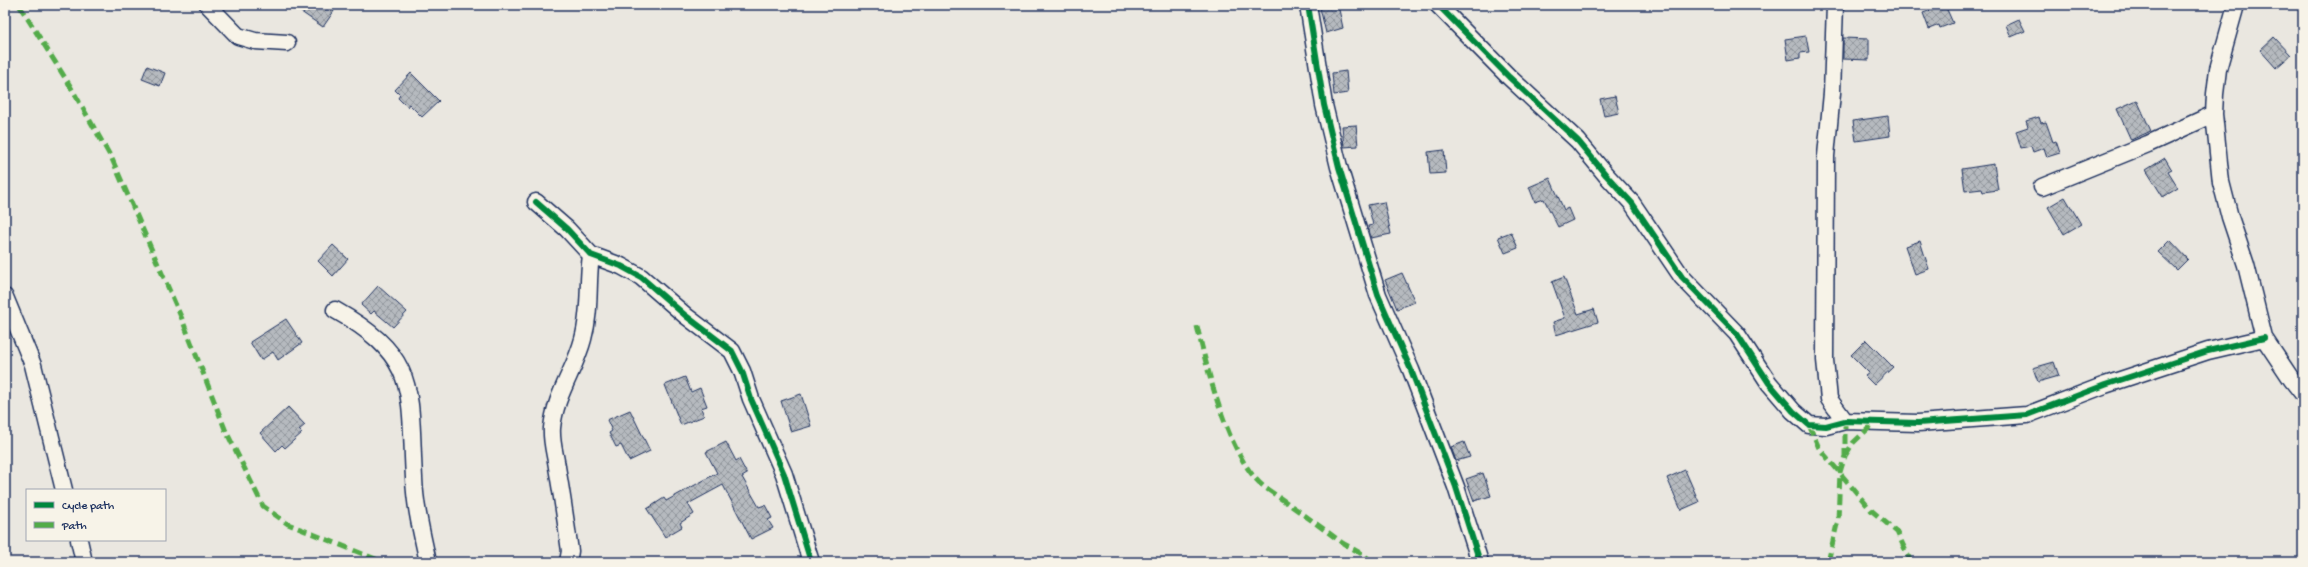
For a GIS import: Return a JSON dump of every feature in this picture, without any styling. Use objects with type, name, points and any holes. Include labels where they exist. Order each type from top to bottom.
[{"type":"street","points":[[208,5],[238,36],[250,40],[287,43]]},
{"type":"street","points":[[1308,5],[1324,105],[1339,167],[1378,295],[1411,370],[1456,487],[1480,562]]},
{"type":"street","points":[[1438,5],[1509,77],[1568,130],[1602,171],[1632,203],[1682,277],[1737,334],[1760,371],[1798,416],[1809,425],[1817,426],[1845,421],[1918,423],[2027,415],[2105,385],[2208,351],[2264,338]]},
{"type":"street","points":[[1835,5],[1832,93],[1826,156],[1825,360],[1829,400],[1845,421]]},
{"type":"street","points":[[2236,5],[2218,69],[2214,114],[2222,182],[2230,217],[2246,265],[2264,338],[2303,394]]},
{"type":"street","points":[[2042,188],[2148,144],[2214,114]]},
{"type":"street","points":[[536,202],[567,229],[591,255],[621,266],[641,277],[686,316],[732,351],[742,371],[751,399],[784,474],[811,562]]},
{"type":"street","points":[[568,562],[570,551],[557,465],[552,447],[552,429],[559,394],[579,355],[584,338],[590,294],[589,273],[591,255]]},
{"type":"street","points":[[5,297],[33,365],[64,489]]},
{"type":"street","points":[[335,310],[376,339],[394,356],[404,373],[412,412],[416,503],[428,562]]},
{"type":"street","points":[[79,541],[84,562]]},
{"type":"building","points":[[291,5],[326,5],[334,11],[323,27]]},
{"type":"building","points":[[1338,5],[1343,28],[1326,33],[1320,8]]},
{"type":"building","points":[[1945,5],[1953,23],[1940,28],[1939,25],[1929,29],[1923,13]]},
{"type":"building","points":[[2019,19],[2025,31],[2011,37],[2006,25]]},
{"type":"building","points":[[1806,36],[1809,52],[1800,53],[1800,58],[1788,60],[1785,39]]},
{"type":"building","points":[[2274,37],[2291,55],[2276,68],[2260,50]]},
{"type":"building","points":[[1843,38],[1869,39],[1869,60],[1843,59]]},
{"type":"building","points":[[147,66],[165,73],[160,86],[142,79]]},
{"type":"building","points":[[1346,71],[1348,93],[1334,95],[1332,73]]},
{"type":"building","points":[[411,73],[439,101],[422,117],[409,104],[407,107],[398,98],[400,95],[395,90]]},
{"type":"building","points":[[1615,96],[1619,113],[1604,116],[1600,99]]},
{"type":"building","points":[[2137,100],[2151,131],[2131,140],[2117,109]]},
{"type":"building","points":[[1888,116],[1890,136],[1856,141],[1853,121]]},
{"type":"building","points":[[2039,117],[2041,123],[2046,122],[2053,142],[2056,141],[2060,153],[2047,157],[2044,148],[2033,152],[2031,146],[2021,148],[2016,131],[2028,127],[2026,121]]},
{"type":"building","points":[[1356,125],[1358,146],[1344,147],[1342,126]]},
{"type":"building","points":[[1444,150],[1446,173],[1430,174],[1428,152]]},
{"type":"building","points":[[2165,158],[2172,170],[2168,172],[2178,188],[2163,197],[2146,170]]},
{"type":"building","points":[[1994,164],[1998,190],[1983,192],[1982,189],[1965,191],[1962,169]]},
{"type":"building","points":[[1550,178],[1564,210],[1568,208],[1573,220],[1558,227],[1544,199],[1535,202],[1529,187]]},
{"type":"building","points":[[2065,197],[2081,224],[2064,234],[2048,207]]},
{"type":"building","points":[[1384,202],[1391,234],[1371,238],[1368,226],[1373,225],[1368,205]]},
{"type":"building","points":[[1511,232],[1518,248],[1505,253],[1498,237]]},
{"type":"building","points":[[2170,240],[2188,259],[2177,270],[2158,252]]},
{"type":"building","points":[[1920,241],[1929,269],[1915,274],[1905,246]]},
{"type":"building","points":[[333,245],[348,259],[333,276],[318,261]]},
{"type":"building","points":[[1402,273],[1415,302],[1397,309],[1385,280]]},
{"type":"building","points":[[1564,277],[1578,314],[1594,309],[1598,322],[1556,335],[1553,322],[1565,318],[1552,282]]},
{"type":"building","points":[[378,286],[407,312],[393,327],[374,311],[371,314],[361,305]]},
{"type":"building","points":[[286,319],[302,343],[278,360],[273,352],[261,360],[250,342]]},
{"type":"building","points":[[1866,340],[1893,367],[1874,385],[1865,376],[1869,373],[1851,355]]},
{"type":"building","points":[[2054,362],[2059,376],[2038,382],[2033,368]]},
{"type":"building","points":[[685,377],[691,392],[700,388],[707,406],[701,408],[704,416],[681,425],[665,385]]},
{"type":"building","points":[[801,394],[811,426],[791,432],[781,401]]},
{"type":"building","points":[[288,407],[305,425],[299,430],[302,433],[285,448],[282,445],[276,451],[260,433]]},
{"type":"building","points":[[630,410],[650,451],[629,461],[621,445],[616,447],[609,433],[612,431],[607,420]]},
{"type":"building","points":[[726,442],[736,461],[739,459],[747,474],[742,477],[759,507],[765,505],[772,518],[768,520],[773,528],[751,539],[723,485],[688,504],[694,514],[680,523],[682,527],[665,537],[647,509],[664,498],[666,501],[717,473],[706,452]]},
{"type":"building","points":[[1464,442],[1470,457],[1456,461],[1451,447]]},
{"type":"building","points":[[1685,470],[1699,502],[1681,510],[1667,478]]},
{"type":"building","points":[[1483,473],[1491,496],[1474,501],[1466,479]]},
{"type":"marked path","points":[[19,5],[69,84],[112,159],[182,319],[225,429],[263,506],[288,524],[383,562]]},
{"type":"marked path","points":[[1197,326],[1214,390],[1231,438],[1254,477],[1267,489],[1341,542],[1372,562]]},
{"type":"marked path","points":[[1828,562],[1838,520],[1840,472],[1845,456],[1845,421]]},
{"type":"marked path","points":[[1845,456],[1853,443],[1874,423]]},
{"type":"marked path","points":[[1809,425],[1819,448],[1871,510],[1897,532],[1911,562]]},
{"type":"cycle path","points":[[1308,5],[1324,105],[1339,167],[1378,295],[1411,370],[1456,487],[1480,562]]},
{"type":"cycle path","points":[[1438,5],[1509,77],[1578,141],[1606,175],[1632,203],[1682,277],[1737,334],[1769,383],[1793,411],[1809,425],[1826,426],[1845,421],[1918,423],[2027,415],[2105,385],[2208,351],[2264,338]]},
{"type":"cycle path","points":[[536,202],[567,229],[591,255],[621,266],[641,277],[686,316],[732,351],[742,371],[751,399],[784,474],[811,562]]}]
